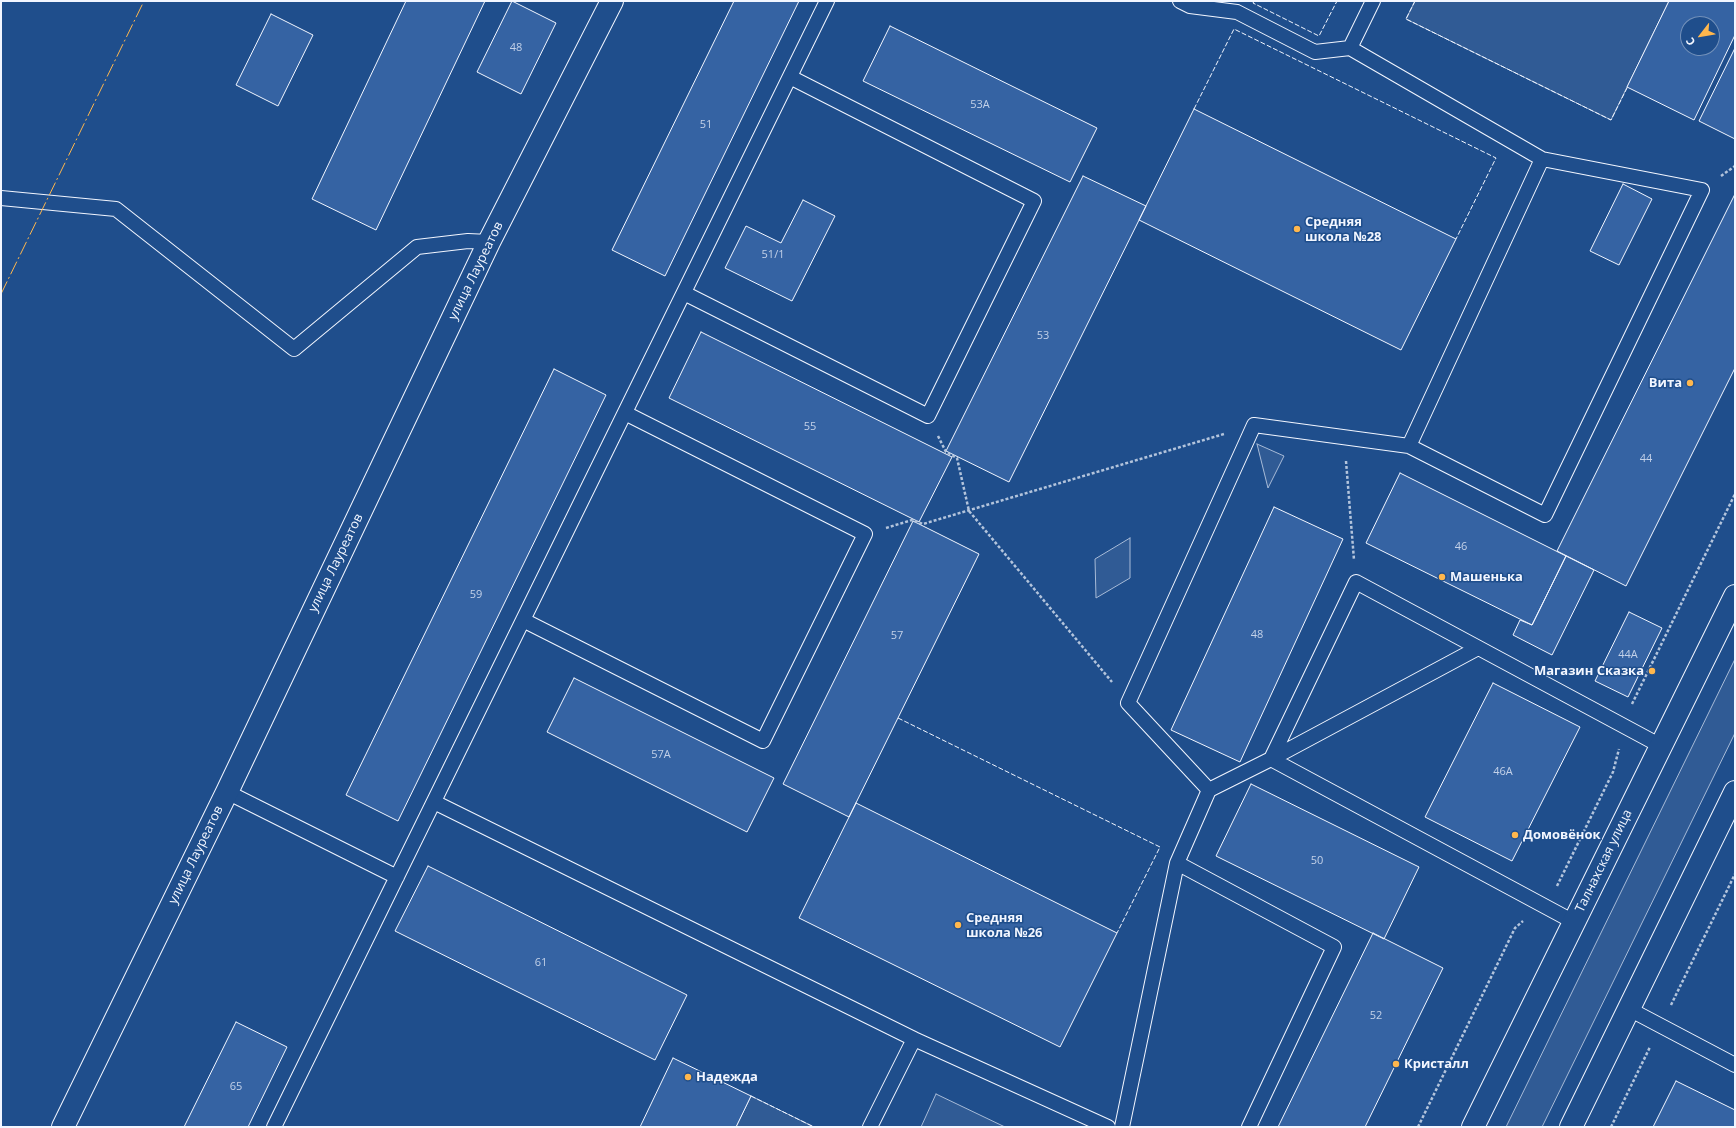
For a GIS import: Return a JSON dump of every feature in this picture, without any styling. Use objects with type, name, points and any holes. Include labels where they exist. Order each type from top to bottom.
[{"type":"street","name":"улица Лауреатов","points":[[63,1127],[227,792],[489,242],[612,1]]},
{"type":"street","name":"Талнахская улица","points":[[1473,1127],[1735,596]]},
{"type":"street","points":[[1571,1127],[1735,792]]},
{"type":"lane","points":[[274,1127],[827,1]]},
{"type":"lane","points":[[1180,1],[1190,6],[1237,12],[1315,52],[1350,48],[1542,159],[1702,190],[1545,515],[1409,446],[1254,425],[1128,703],[1209,790]]},
{"type":"lane","points":[[1350,48],[1373,1]]},
{"type":"lane","points":[[684,293],[928,416],[1034,201],[790,77]]},
{"type":"lane","points":[[1409,446],[1542,159]]},
{"type":"lane","points":[[1,198],[116,209],[294,349],[416,247],[468,241],[489,242]]},
{"type":"lane","points":[[523,620],[763,741],[865,534],[625,413]]},
{"type":"lane","points":[[1272,759],[1356,582],[1661,746]]},
{"type":"lane","points":[[1122,1127],[1177,863],[1209,790],[1272,759],[1478,648]]},
{"type":"lane","points":[[1272,759],[1574,922]]},
{"type":"lane","points":[[227,792],[397,877]]},
{"type":"lane","points":[[434,802],[914,1038],[1108,1127]]},
{"type":"lane","points":[[1177,863],[1334,948],[1249,1127]]},
{"type":"lane","points":[[1629,1009],[1735,1065]]},
{"type":"lane","points":[[870,1127],[914,1038]]},
{"type":"path","points":[[928,416],[946,452],[957,458],[969,511],[1128,703]]},
{"type":"path","points":[[865,534],[912,520],[923,524],[1254,425]]},
{"type":"path","points":[[1345,438],[1356,582]]},
{"type":"path","points":[[1418,1127],[1515,928],[1556,889],[1613,772],[1629,712],[1735,494]]},
{"type":"path","points":[[1611,1127],[1735,874]]},
{"type":"shaded area","points":[[1415,1],[1669,1],[1611,120],[1406,19]]},
{"type":"shaded area","points":[[1257,444],[1284,456],[1268,488]]},
{"type":"shaded area","points":[[1130,538],[1130,578],[1096,598],[1095,559]]},
{"type":"shaded area","points":[[1735,659],[1735,733],[1542,1127],[1506,1127]]},
{"type":"shaded area","points":[[936,1094],[1005,1127],[921,1127]]},
{"type":"shaded area","points":[[751,1096],[814,1127],[736,1127]]},
{"type":"building","points":[[406,1],[485,1],[376,230],[312,199]]},
{"type":"building","points":[[512,1],[556,23],[521,94],[477,72]]},
{"type":"building","points":[[734,1],[799,1],[665,276],[612,250]]},
{"type":"building","points":[[1669,1],[1735,1],[1735,35],[1694,120],[1627,87]]},
{"type":"building","points":[[271,14],[313,35],[278,106],[236,85]]},
{"type":"building","points":[[890,26],[1097,128],[1070,182],[863,81]]},
{"type":"building","points":[[1735,48],[1735,139],[1699,121]]},
{"type":"building","name":"Средняя школа №28","points":[[1194,109],[1456,239],[1401,350],[1139,220]]},
{"type":"building","points":[[1083,176],[1146,206],[1009,482],[946,451]]},
{"type":"building","points":[[1623,184],[1652,199],[1619,265],[1590,251]]},
{"type":"building","points":[[1735,194],[1735,368],[1626,586],[1557,551]]},
{"type":"building","points":[[803,200],[835,216],[792,301],[725,268],[746,226],[781,243]]},
{"type":"building","points":[[701,332],[952,457],[919,522],[669,398]]},
{"type":"building","points":[[554,369],[606,395],[398,821],[346,795]]},
{"type":"building","points":[[1400,473],[1566,556],[1532,625],[1366,543]]},
{"type":"building","points":[[1274,507],[1343,539],[1240,762],[1171,730]]},
{"type":"building","points":[[913,521],[979,554],[849,817],[783,784]]},
{"type":"building","points":[[1566,556],[1594,570],[1552,655],[1513,635],[1520,620],[1532,625]]},
{"type":"building","points":[[1629,612],[1662,628],[1628,697],[1595,681]]},
{"type":"building","points":[[574,678],[774,778],[747,832],[547,732]]},
{"type":"building","points":[[1493,683],[1580,727],[1512,861],[1425,817]]},
{"type":"building","points":[[1251,784],[1419,867],[1384,939],[1216,856]]},
{"type":"building","name":"Средняя школа №26","points":[[856,803],[1117,933],[1060,1047],[799,918]]},
{"type":"building","points":[[428,866],[687,995],[655,1060],[395,931]]},
{"type":"building","points":[[1373,933],[1443,968],[1365,1127],[1278,1127]]},
{"type":"building","points":[[236,1022],[287,1047],[248,1127],[184,1127]]},
{"type":"building","name":"Надежда","points":[[673,1058],[751,1096],[736,1127],[640,1127]]},
{"type":"building","points":[[1676,1081],[1735,1110],[1735,1127],[1653,1127]]},
{"type":"fence","points":[[1254,1],[1253,3],[1319,36],[1337,1]]},
{"type":"fence","points":[[1415,1],[1406,19],[1611,120],[1628,86]]},
{"type":"fence","points":[[1194,109],[1234,29],[1496,158],[1456,239]]},
{"type":"fence","points":[[898,718],[1160,847],[1117,933]]},
{"type":"fence","points":[[751,1096],[814,1127]]},
{"type":"power","points":[[1,294],[144,1]]},
{"type":"place","name":"Средняя школа №28","points":[[1297,229]]},
{"type":"place","name":"Вита","points":[[1690,383]]},
{"type":"place","name":"Машенька","points":[[1442,577]]},
{"type":"place","name":"Магазин Сказка","points":[[1652,671]]},
{"type":"place","name":"Домовёнок","points":[[1515,835]]},
{"type":"place","name":"Средняя школа №26","points":[[958,925]]},
{"type":"place","name":"Кристалл","points":[[1396,1064]]},
{"type":"place","name":"Надежда","points":[[688,1077]]}]
